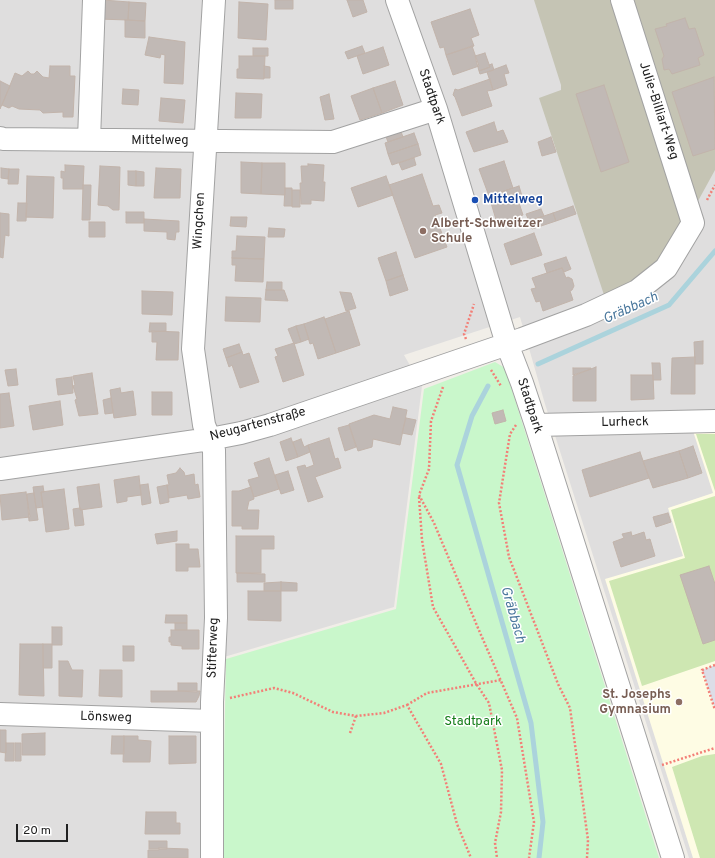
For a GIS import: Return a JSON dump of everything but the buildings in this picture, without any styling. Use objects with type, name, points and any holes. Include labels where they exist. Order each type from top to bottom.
[{"type":"street","points":[[89,140],[94,0]]},
{"type":"street","name":"Wingchen","points":[[210,439],[204,426],[193,349],[214,0]]},
{"type":"street","name":"Stadtpark","points":[[397,0],[436,109],[491,293],[507,344],[522,384],[527,424],[645,770],[673,858]]},
{"type":"street","name":"Julie-Billiart-Weg","points":[[622,0],[693,223]]},
{"type":"street","name":"Mittelweg","points":[[0,138],[333,142],[436,109]]},
{"type":"street","name":"Neugartenstraße","points":[[0,469],[210,439],[241,433],[270,425],[507,344],[586,315],[637,291],[666,268],[693,223]]},
{"type":"street","name":"Lurheck","points":[[527,424],[715,421]]},
{"type":"street","name":"Stifterweg","points":[[210,439],[214,450],[215,466],[216,618],[212,712],[212,858]]},
{"type":"street","name":"Lönsweg","points":[[0,714],[212,712]]},
{"type":"path","points":[[491,293],[476,299],[464,334],[466,342],[461,345],[458,361],[431,421],[429,469],[419,495],[422,540],[433,607],[477,685],[489,702],[502,770],[501,812],[495,843],[497,858]]},
{"type":"path","points":[[527,424],[510,434],[500,503],[509,556],[558,684],[570,708],[588,840],[587,858]]},
{"type":"path","points":[[419,495],[434,523],[517,718],[534,822],[529,858]]},
{"type":"path","points":[[715,665],[702,670],[715,710]]},
{"type":"path","points":[[212,712],[274,688],[294,693],[333,712],[356,716],[384,713],[407,705],[427,693],[501,680]]},
{"type":"path","points":[[407,705],[441,764],[457,824],[471,858]]},
{"type":"path","points":[[350,733],[356,716]]},
{"type":"path","points":[[645,770],[715,748]]},
{"type":"shaded area","points":[[0,0],[715,0],[715,858],[689,858],[545,404],[520,317],[404,355],[422,386],[394,607],[224,657],[204,858],[0,858]]},
{"type":"shaded area","points":[[534,0],[715,0],[715,170],[675,243],[658,267],[606,301],[539,98],[561,90],[561,85]]},
{"type":"shaded area","name":"St. Josephs Gymnasium","points":[[693,431],[715,431],[715,858],[693,858],[605,579],[683,556],[668,508],[713,493]]},
{"type":"shaded area","points":[[715,665],[715,706],[714,706],[702,670]]},
{"type":"green space","name":"Stadtpark","points":[[495,362],[505,368],[659,858],[222,858],[226,659],[396,609],[424,389]]},
{"type":"green space","points":[[696,434],[715,434],[715,491]]},
{"type":"green space","points":[[715,496],[715,661],[642,686],[609,581],[685,558],[671,510]]},
{"type":"green space","points":[[715,754],[715,858],[700,858],[672,767],[702,756]]},
{"type":"waterway","name":"Gräbbach","points":[[538,364],[669,305],[715,251]]},
{"type":"waterway","name":"Gräbbach","points":[[488,386],[472,416],[457,465],[531,723],[543,822],[539,858]]},
{"type":"place","name":"Mittelweg","points":[[475,200]]},
{"type":"place","name":"Albert-Schweitzer Schule","points":[[423,231]]},
{"type":"place","name":"St. Josephs Gymnasium","points":[[679,702]]}]
